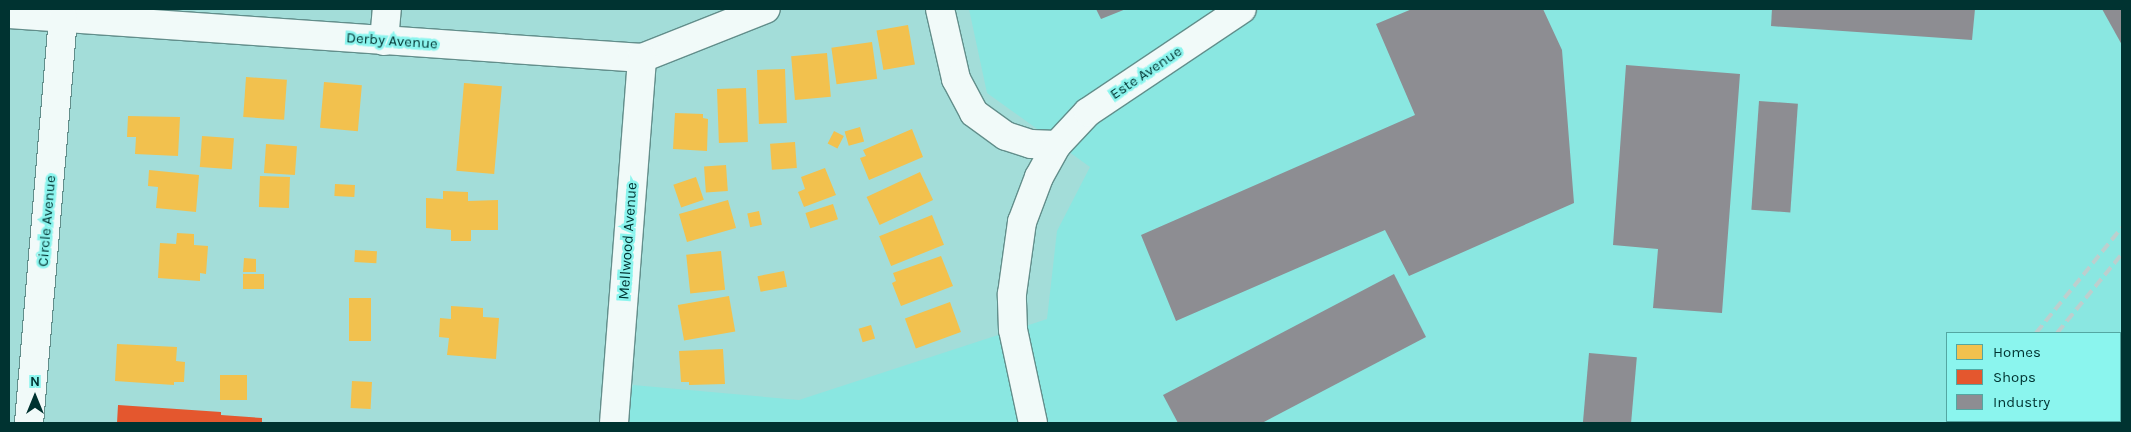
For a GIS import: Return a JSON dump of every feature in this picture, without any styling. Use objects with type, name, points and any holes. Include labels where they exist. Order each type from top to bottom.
[{"type":"street","points":[[384,40],[386,9]]},
{"type":"street","name":"Derby Avenue","points":[[9,14],[642,58],[766,9]]},
{"type":"street","points":[[940,9],[956,79],[974,113],[1006,136],[1031,144],[1057,145]]},
{"type":"street","name":"Este Avenue","points":[[1032,423],[1013,330],[1014,267],[1022,222],[1040,177],[1057,145],[1088,112],[1242,9]]},
{"type":"street","name":"Circle Avenue","points":[[29,423],[64,18]]},
{"type":"street","name":"Mellwood Avenue","points":[[614,423],[642,58]]},
{"type":"shaded area","points":[[969,9],[2122,9],[2122,423],[622,423],[633,385],[799,400],[1047,319],[1057,231],[1090,167],[987,93]]},
{"type":"building: Homes","points":[[908,25],[915,64],[883,70],[876,31]]},
{"type":"building: Homes","points":[[872,42],[877,79],[837,84],[831,48]]},
{"type":"building: Homes","points":[[827,53],[831,97],[795,100],[791,56]]},
{"type":"building: Homes","points":[[785,69],[787,123],[759,124],[757,70]]},
{"type":"building: Homes","points":[[246,77],[287,80],[284,120],[243,117]]},
{"type":"building: Homes","points":[[324,82],[362,85],[358,131],[320,128]]},
{"type":"building: Homes","points":[[464,83],[502,86],[494,174],[456,171]]},
{"type":"building: Homes","points":[[746,88],[748,142],[719,143],[717,89]]},
{"type":"building: Homes","points":[[675,113],[703,114],[703,118],[708,119],[707,151],[673,149]]},
{"type":"building: Homes","points":[[128,116],[180,117],[178,156],[135,154],[136,137],[127,137]]},
{"type":"building: Homes","points":[[860,127],[864,141],[849,146],[845,131]]},
{"type":"building: Homes","points":[[912,129],[923,157],[869,180],[860,158],[866,156],[863,150]]},
{"type":"building: Homes","points":[[834,131],[844,136],[837,148],[828,143]]},
{"type":"building: Homes","points":[[202,136],[234,138],[232,169],[200,167]]},
{"type":"building: Homes","points":[[795,142],[797,168],[772,170],[770,144]]},
{"type":"building: Homes","points":[[266,144],[297,146],[295,175],[264,173]]},
{"type":"building: Homes","points":[[726,165],[728,191],[706,192],[704,167]]},
{"type":"building: Homes","points":[[825,168],[836,195],[804,207],[798,192],[805,189],[801,177]]},
{"type":"building: Homes","points":[[149,170],[199,175],[196,212],[156,208],[158,187],[148,186]]},
{"type":"building: Homes","points":[[920,172],[933,200],[880,225],[867,197]]},
{"type":"building: Homes","points":[[260,176],[290,177],[289,208],[259,207]]},
{"type":"building: Homes","points":[[696,177],[704,200],[681,208],[673,185]]},
{"type":"building: Homes","points":[[335,184],[355,185],[354,197],[334,196]]},
{"type":"building: Homes","points":[[443,191],[468,192],[468,201],[498,200],[498,230],[471,230],[471,241],[451,241],[451,230],[426,228],[426,198],[443,199]]},
{"type":"building: Homes","points":[[728,200],[736,228],[687,242],[679,214]]},
{"type":"building: Homes","points":[[833,204],[838,219],[810,228],[805,213]]},
{"type":"building: Homes","points":[[759,211],[762,225],[750,227],[747,213]]},
{"type":"building: Homes","points":[[932,215],[944,245],[891,266],[879,236]]},
{"type":"building: Homes","points":[[177,233],[194,234],[194,245],[208,246],[206,274],[200,273],[200,281],[158,278],[160,243],[176,244]]},
{"type":"building: Homes","points":[[355,250],[377,251],[376,263],[354,262]]},
{"type":"building: Homes","points":[[721,251],[725,290],[690,293],[686,255]]},
{"type":"building: Homes","points":[[941,256],[953,286],[901,306],[892,283],[896,281],[893,273]]},
{"type":"building: Homes","points":[[244,258],[256,259],[256,272],[243,272]]},
{"type":"building: Homes","points":[[784,271],[787,287],[761,292],[757,276]]},
{"type":"building: Homes","points":[[243,274],[264,274],[264,289],[243,289]]},
{"type":"building: Homes","points":[[729,296],[735,331],[684,340],[678,305]]},
{"type":"building: Homes","points":[[349,298],[371,298],[371,341],[349,341]]},
{"type":"building: Homes","points":[[950,302],[961,332],[916,348],[905,318]]},
{"type":"building: Homes","points":[[451,306],[483,308],[483,317],[499,318],[496,359],[447,355],[449,338],[439,337],[440,318],[451,319]]},
{"type":"building: Homes","points":[[871,325],[875,338],[863,342],[859,329]]},
{"type":"building: Homes","points":[[117,344],[177,347],[176,361],[185,362],[184,382],[174,382],[174,385],[115,381]]},
{"type":"building: Homes","points":[[723,349],[725,384],[689,385],[689,382],[681,382],[679,351]]},
{"type":"building: Homes","points":[[220,375],[247,375],[247,400],[220,400]]},
{"type":"building: Homes","points":[[352,381],[372,382],[371,409],[351,408]]},
{"type":"building: Shops","points":[[118,405],[221,412],[221,415],[262,418],[262,423],[117,423]]},
{"type":"building: Industry","points":[[1096,9],[1126,9],[1101,19]]},
{"type":"building: Industry","points":[[1412,9],[1543,9],[1562,50],[1574,203],[1409,276],[1385,230],[1176,321],[1141,235],[1415,115],[1376,24]]},
{"type":"building: Industry","points":[[1772,9],[1975,9],[1972,40],[1771,26]]},
{"type":"building: Industry","points":[[2102,9],[2122,9],[2122,45]]},
{"type":"building: Industry","points":[[1626,65],[1740,74],[1722,313],[1653,308],[1658,249],[1613,245]]},
{"type":"building: Industry","points":[[1759,101],[1798,104],[1790,212],[1751,210]]},
{"type":"building: Industry","points":[[1394,274],[1426,337],[1262,423],[1178,423],[1163,395]]},
{"type":"building: Industry","points":[[1589,353],[1637,357],[1631,423],[1583,423]]},
{"type":"railway","points":[[2037,332],[2122,227]]},
{"type":"railway","points":[[2058,332],[2122,254]]}]
